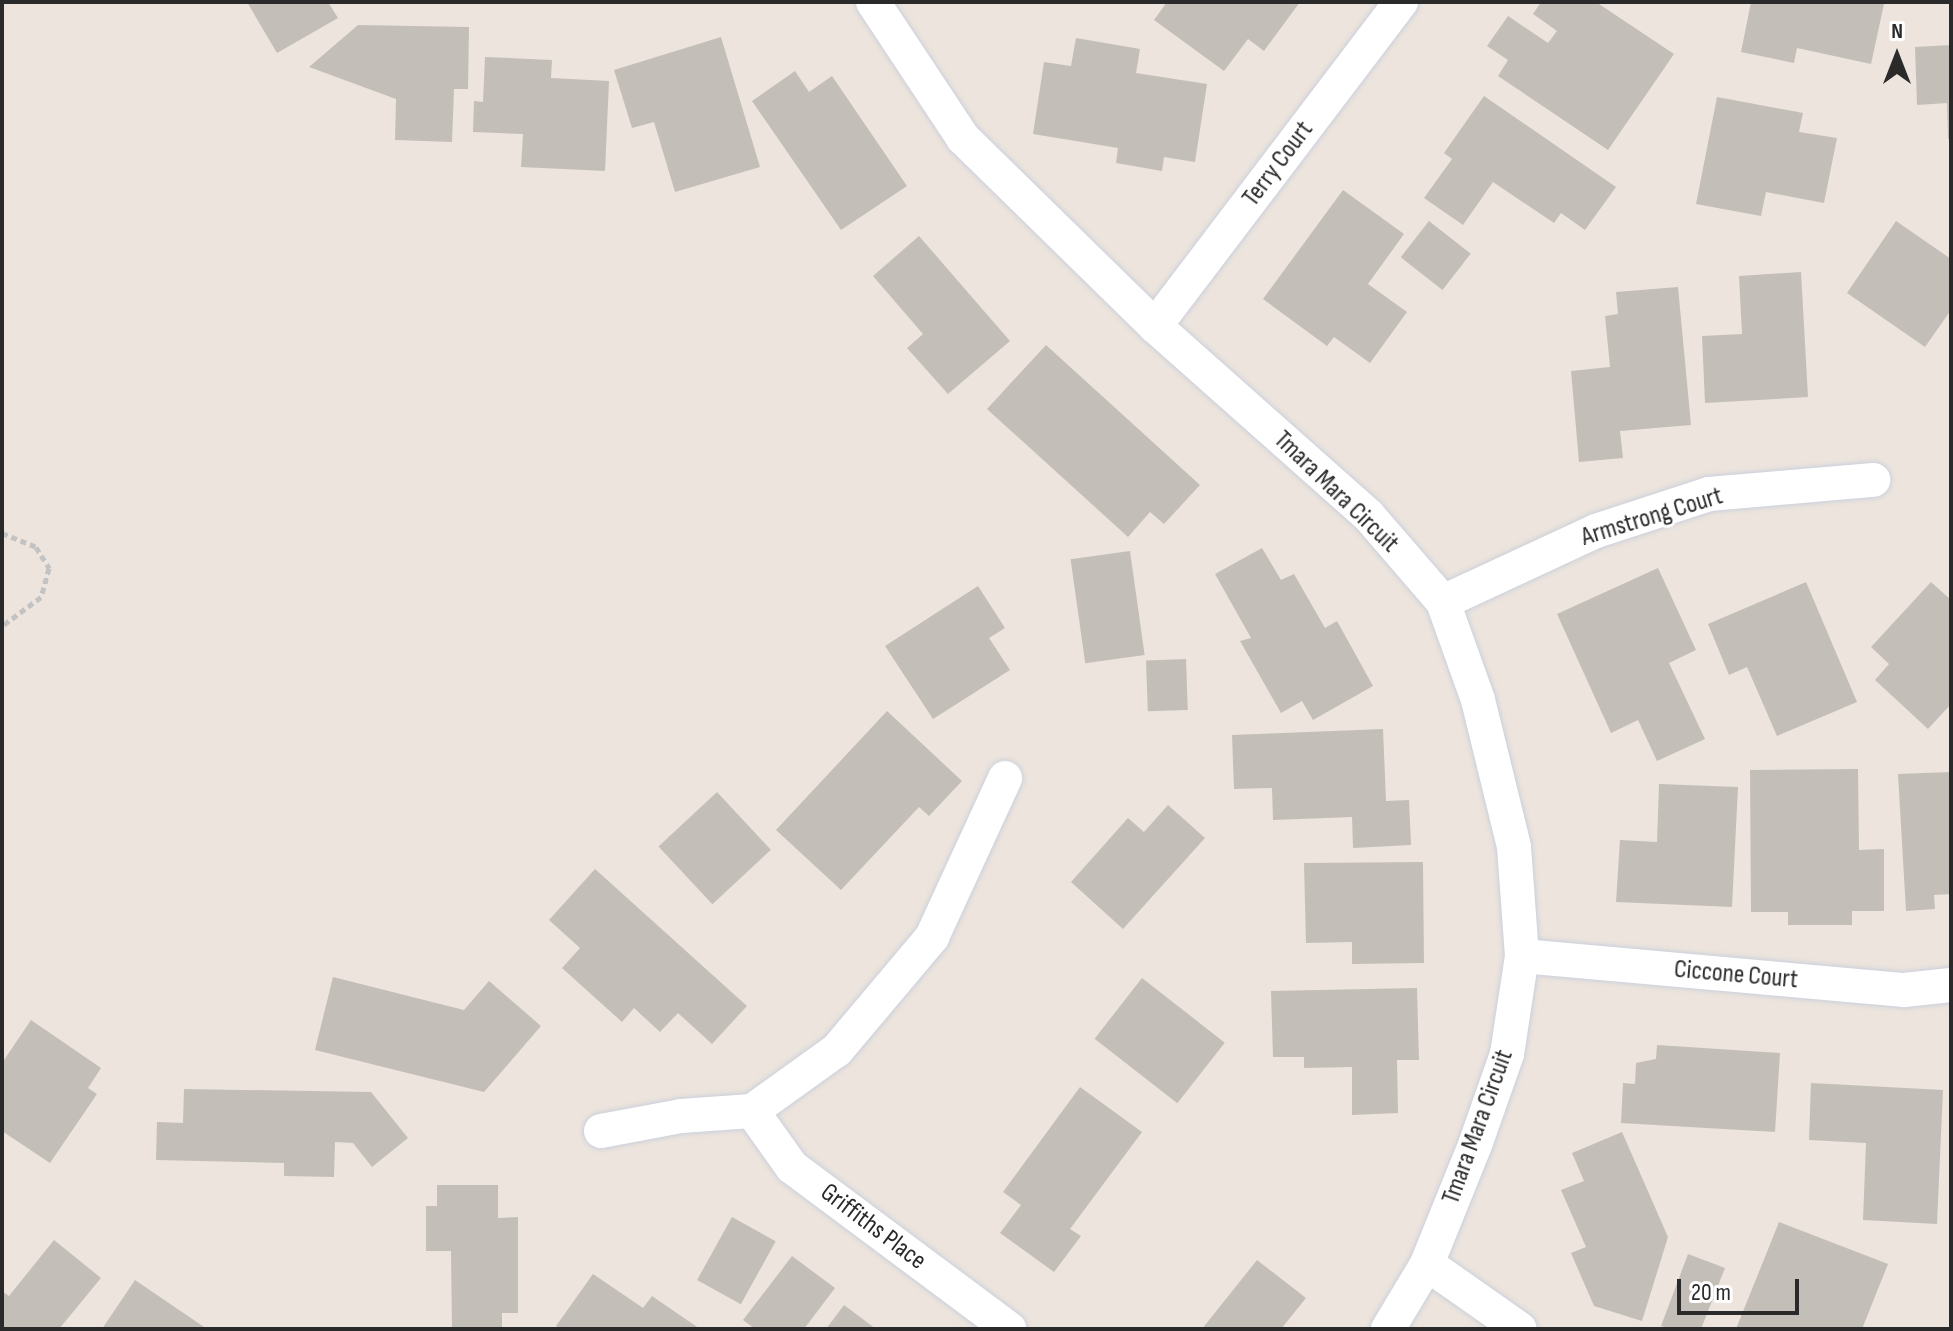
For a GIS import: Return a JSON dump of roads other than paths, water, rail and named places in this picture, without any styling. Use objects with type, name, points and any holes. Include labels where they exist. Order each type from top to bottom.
[{"type":"street","name":"Tmara Mara Circuit","points":[[873,2],[963,138],[1155,326],[1368,515],[1443,602],[1478,700],[1514,847],[1522,956],[1507,1054],[1427,1264],[1388,1329]]},
{"type":"street","name":"Terry Court","points":[[1155,326],[1401,2]]},
{"type":"street","name":"Armstrong Court","points":[[1443,602],[1596,531],[1709,494],[1873,480]]},
{"type":"street","points":[[601,1131],[681,1116],[752,1111],[837,1050],[932,937],[1005,778]]},
{"type":"street","name":"Ciccone Court","points":[[1522,956],[1904,990],[1951,985]]},
{"type":"street","name":"Griffiths Place","points":[[752,1111],[792,1167],[1009,1329]]},
{"type":"street","points":[[1427,1264],[1520,1329]]}]
